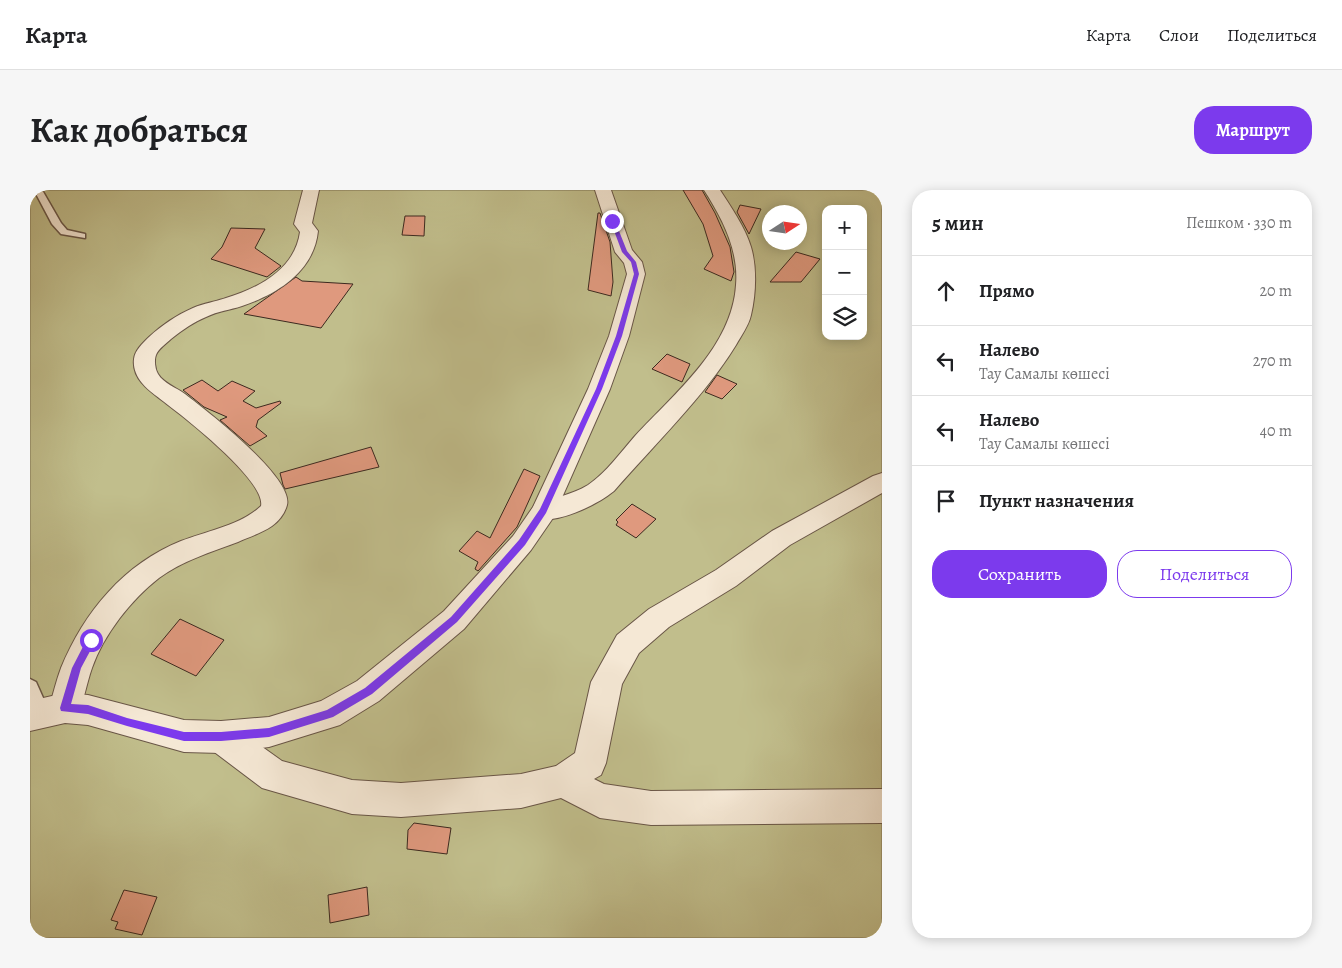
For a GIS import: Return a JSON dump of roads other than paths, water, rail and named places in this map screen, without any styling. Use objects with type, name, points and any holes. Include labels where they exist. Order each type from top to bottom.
[{"type":"street","points":[[47,712],[77,668],[91,640],[108,614],[128,589],[150,570],[178,554],[244,528],[264,518],[271,512],[275,500],[272,489],[256,470],[211,427],[149,378],[144,362],[146,352],[164,333],[200,312],[241,300],[274,284],[303,259],[310,242],[309,231],[303,224],[311,190]]},
{"type":"street","points":[[47,712],[88,710],[184,736],[221,737],[269,732],[329,714],[368,691],[454,620],[522,543],[544,510],[599,389],[619,336],[636,274],[633,262],[624,252],[603,190]]},
{"type":"street","points":[[544,510],[576,503],[594,495],[605,485],[696,384],[732,334],[744,305],[746,284],[742,247],[723,207],[712,190]]},
{"type":"street","points":[[221,737],[274,776],[352,797],[401,800],[451,798],[521,791],[563,781],[589,763],[606,682],[628,644],[659,618],[726,578],[781,538],[882,482]]},
{"type":"street","points":[[563,781],[600,802],[651,808],[882,806]]},
{"type":"lane","points":[[38,190],[57,224],[64,232],[82,236]]},
{"type":"lane","points":[[30,687],[38,706],[47,712]]}]
